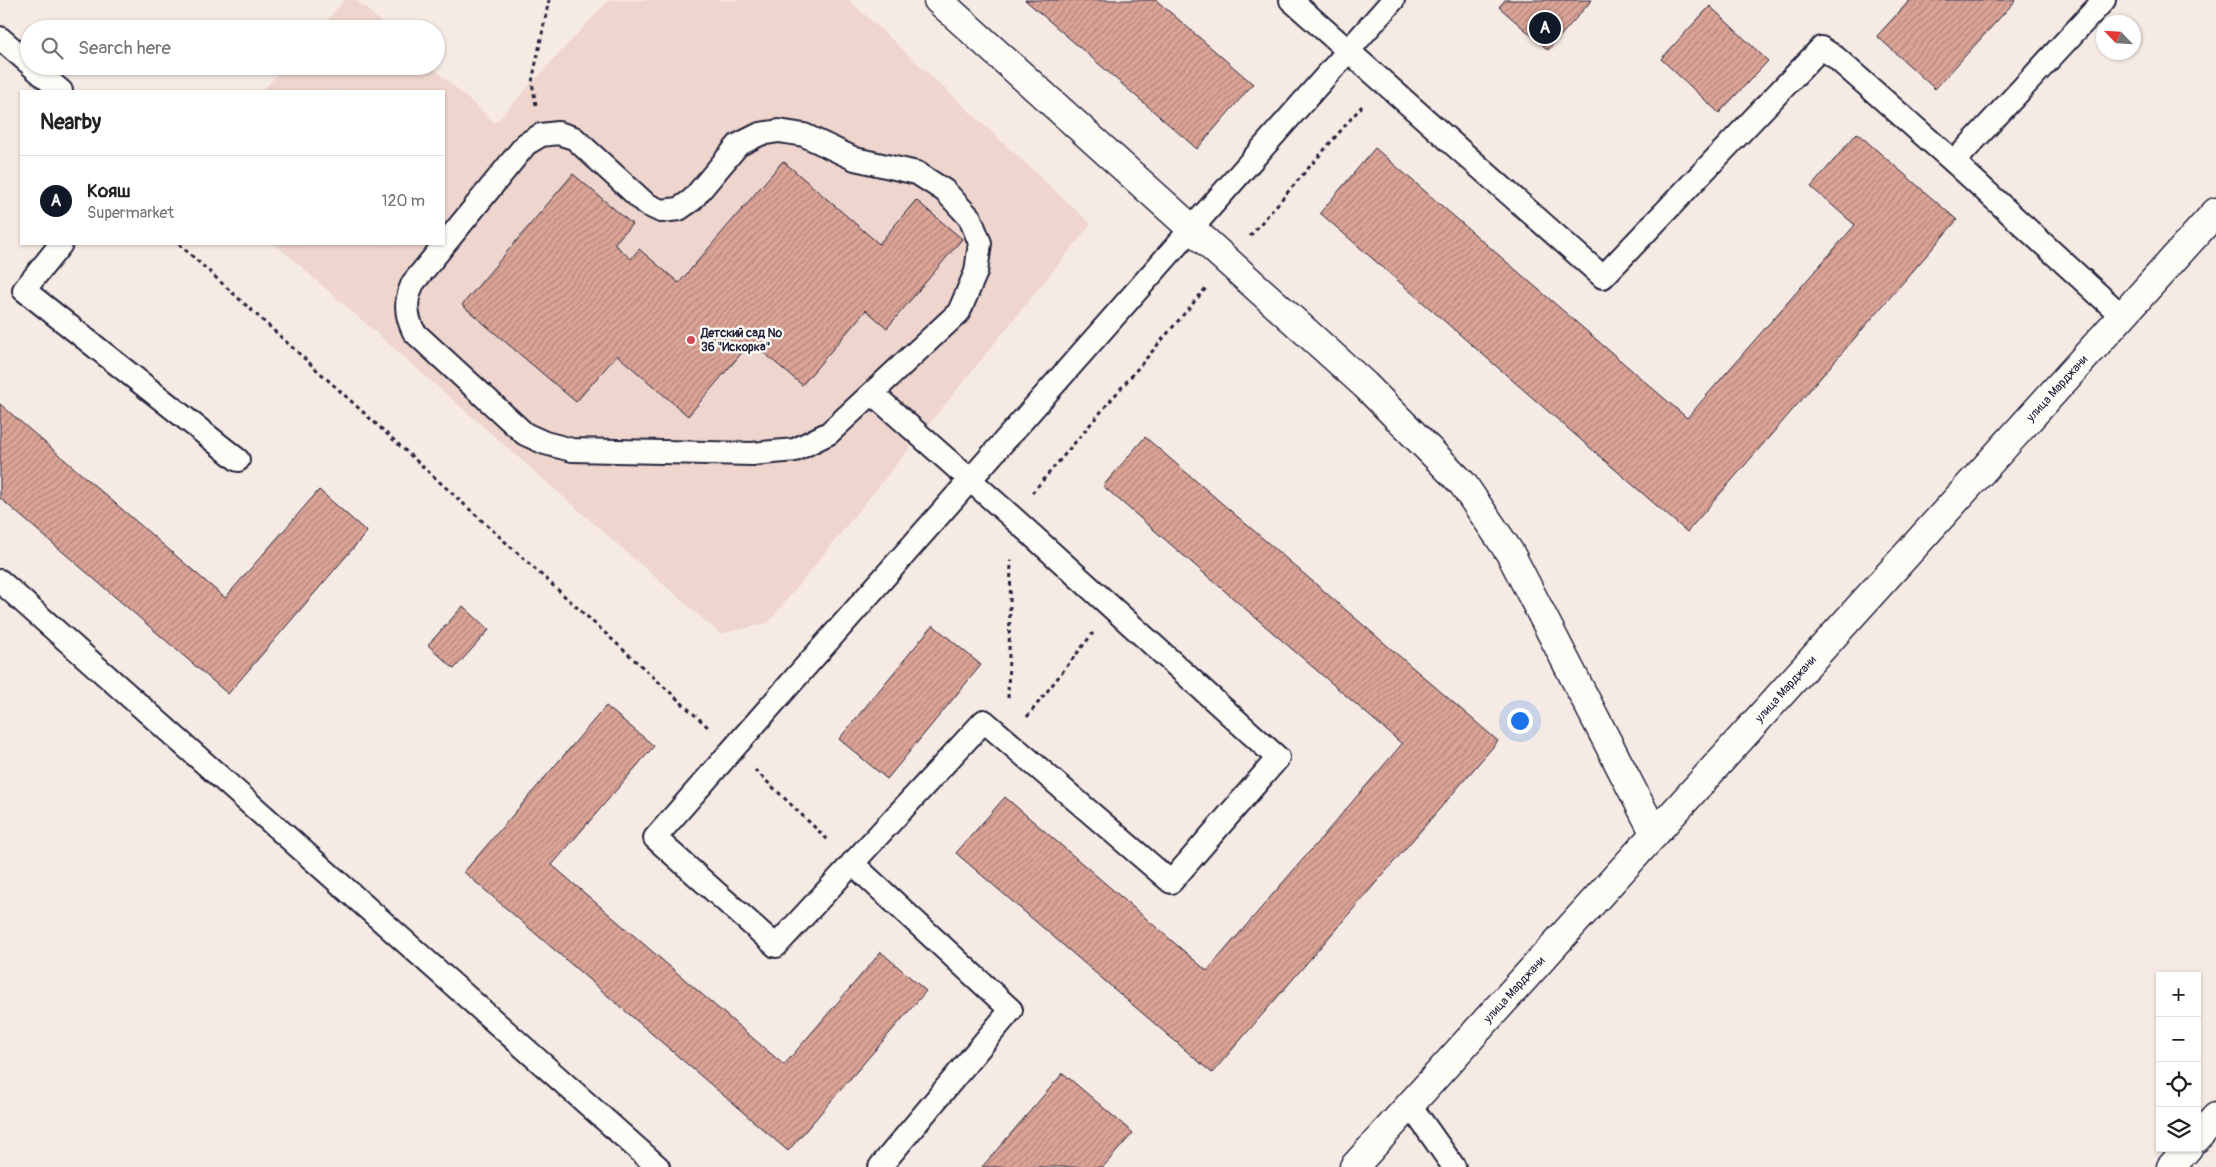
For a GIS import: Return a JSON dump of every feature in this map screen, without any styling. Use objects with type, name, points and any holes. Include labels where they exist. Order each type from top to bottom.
[{"type":"street","points":[[938,0],[1365,385],[1463,484],[1510,552],[1655,834]]},
{"type":"street","name":"улица Марджани","points":[[1354,1167],[2216,212]]},
{"type":"street","points":[[2201,1134],[2216,1117]]},
{"type":"street","points":[[2171,1167],[2184,1152]]},
{"type":"lane","points":[[1291,0],[1347,52],[1603,277],[1821,48],[1835,57],[1954,162],[2122,316]]},
{"type":"lane","points":[[872,393],[969,479],[1012,517],[1278,758],[1171,882],[984,721],[776,946],[655,838],[732,749],[969,479],[1190,227],[1393,0]]},
{"type":"lane","points":[[1954,162],[2104,0]]},
{"type":"lane","points":[[0,38],[20,55]]},
{"type":"lane","points":[[42,75],[60,90]]},
{"type":"lane","points":[[444,245],[413,283],[407,297],[408,318],[414,332],[525,434],[546,444],[572,450],[752,454],[795,450],[829,433],[959,312],[976,272],[980,243],[970,218],[945,191],[917,173],[855,159],[804,135],[779,131],[760,134],[738,145],[692,200],[679,209],[661,211],[646,204],[574,138],[558,133],[541,135],[526,144],[445,244]]},
{"type":"lane","points":[[60,245],[24,290],[238,460]]},
{"type":"lane","points":[[0,581],[658,1167]]},
{"type":"lane","points":[[852,863],[1011,1010],[880,1167]]},
{"type":"lane","points":[[1410,1105],[1454,1167]]},
{"type":"path","points":[[541,135],[532,82],[549,0]]},
{"type":"path","points":[[1008,741],[1012,517],[1228,261],[1382,83]]},
{"type":"path","points":[[179,245],[732,749],[852,863]]},
{"type":"path","points":[[1008,741],[1112,608]]},
{"type":"shaded area","points":[[345,0],[356,0],[379,20],[327,20]]},
{"type":"shaded area","name":"Детский сад № 36 \"Искорка\"","points":[[609,0],[849,0],[1091,224],[768,623],[720,634],[276,245],[445,245],[445,90],[263,90],[277,75],[441,75],[495,123]]},
{"type":"building","points":[[1025,0],[1156,0],[1253,84],[1197,149]]},
{"type":"building","points":[[1505,0],[1592,0],[1548,50],[1499,7]]},
{"type":"building","points":[[1910,0],[2016,0],[1935,89],[1877,36]]},
{"type":"building","points":[[1710,6],[1768,61],[1719,113],[1661,59]]},
{"type":"building","points":[[1857,133],[1957,220],[1687,532],[1320,213],[1375,148],[1687,418],[1855,225],[1811,187]]},
{"type":"building","points":[[783,161],[879,244],[916,200],[962,239],[887,328],[866,310],[802,385],[751,342],[688,416],[617,355],[576,402],[462,305],[573,174],[632,224],[614,244],[631,259],[639,249],[679,283]]},
{"type":"building","points":[[0,404],[225,598],[319,490],[367,532],[228,694],[0,498]]},
{"type":"building","points":[[1145,437],[1498,741],[1212,1073],[956,853],[1005,797],[1207,971],[1402,744],[1103,486]]},
{"type":"building","points":[[463,606],[489,630],[454,669],[428,645]]},
{"type":"building","points":[[933,625],[981,665],[887,779],[839,739]]},
{"type":"building","points":[[606,706],[654,746],[552,865],[784,1065],[881,952],[926,991],[788,1151],[464,872]]},
{"type":"building","points":[[1063,1073],[1133,1133],[1103,1167],[982,1167]]},
{"type":"place","name":"Кояш","points":[[1545,28]]},
{"type":"place","name":"Детский сад № 36 \"Искорка\"","points":[[691,340]]}]
